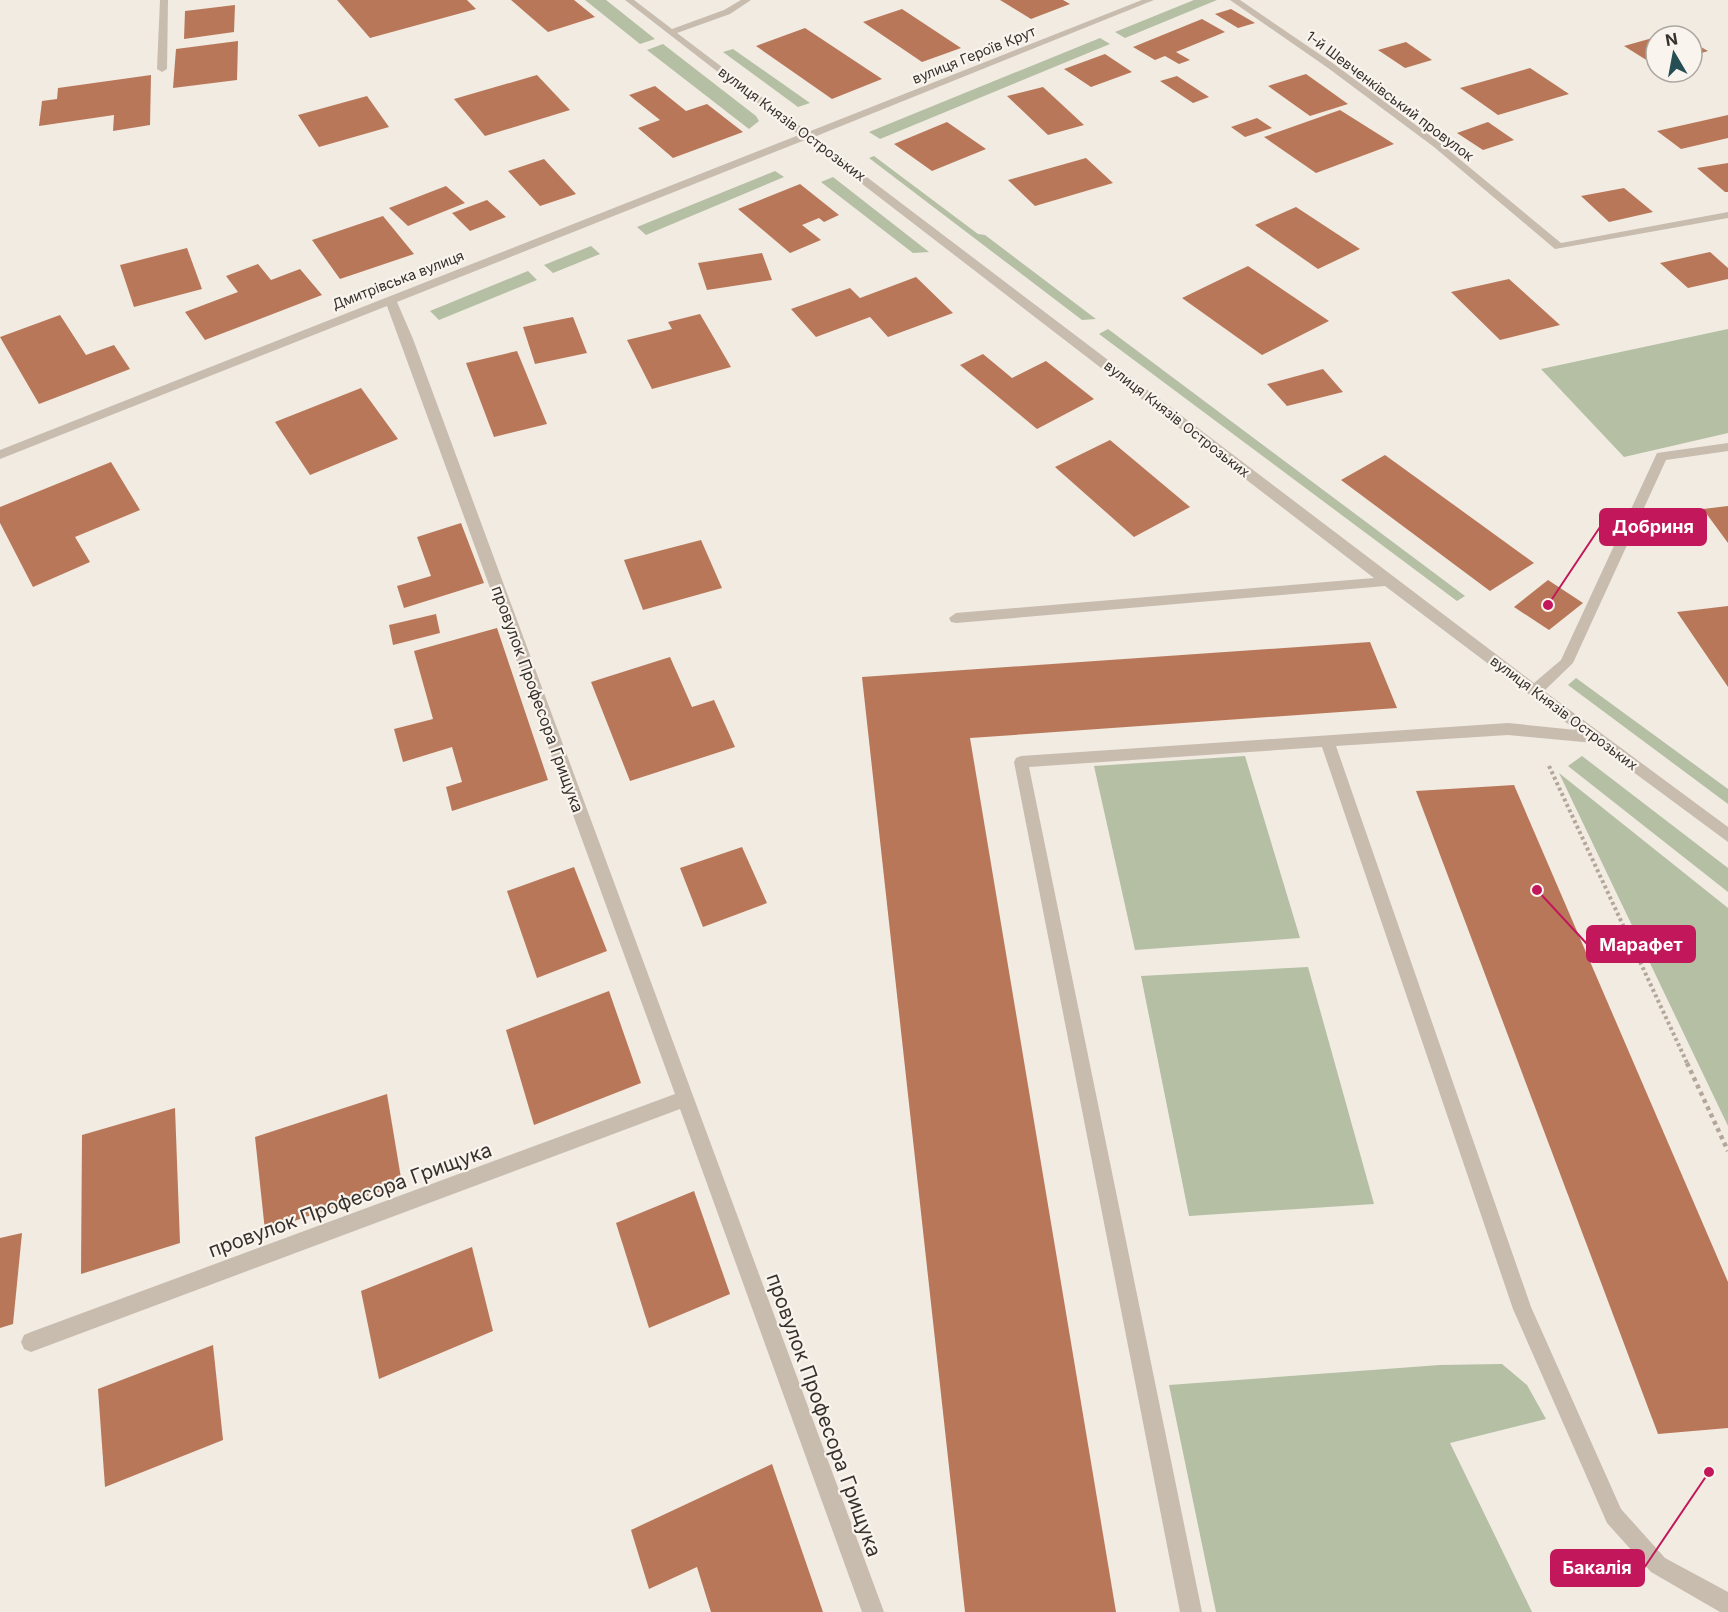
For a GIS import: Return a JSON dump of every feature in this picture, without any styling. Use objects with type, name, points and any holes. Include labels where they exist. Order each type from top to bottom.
[{"type":"street","points":[[162,69],[164,0]]},
{"type":"street","name":"вулиця Князів Острозьких","points":[[629,0],[1387,581],[1728,836]]},
{"type":"street","points":[[671,32],[727,12],[747,0]]},
{"type":"street","name":"вулиця Героїв Крут","points":[[808,136],[1150,0]]},
{"type":"street","name":"1-й Шевченківський провулок","points":[[1234,0],[1331,66],[1437,145],[1559,247],[1728,215]]},
{"type":"street","name":"Дмитрівська вулиця","points":[[0,455],[390,299],[808,136]]},
{"type":"street","name":"провулок Професора Грищука","points":[[390,299],[407,339],[873,1612]]},
{"type":"street","points":[[1534,691],[1566,663],[1661,456],[1728,447]]},
{"type":"street","points":[[956,618],[1387,581]]},
{"type":"street","points":[[1191,1612],[1021,762],[1508,729],[1597,738]]},
{"type":"street","points":[[1328,743],[1522,1309],[1614,1516],[1658,1565],[1728,1604]]},
{"type":"street","name":"провулок Професора Грищука","points":[[31,1342],[684,1099]]},
{"type":"path","points":[[1548,765],[1728,1151]]},
{"type":"green space","points":[[585,0],[606,0],[655,39],[640,44]]},
{"type":"green space","points":[[1194,0],[1217,0],[1125,38],[1115,32]]},
{"type":"green space","points":[[1100,38],[1110,44],[880,139],[869,132]]},
{"type":"green space","points":[[663,44],[756,116],[759,121],[749,129],[647,50]]},
{"type":"green space","points":[[733,49],[810,103],[798,107],[723,52]]},
{"type":"green space","points":[[874,156],[978,234],[985,235],[1096,319],[1082,320],[869,158]]},
{"type":"green space","points":[[775,171],[784,177],[646,235],[637,227]]},
{"type":"green space","points":[[833,177],[929,252],[913,253],[821,182]]},
{"type":"green space","points":[[591,246],[600,254],[553,273],[544,265]]},
{"type":"green space","points":[[528,271],[537,280],[439,320],[430,311]]},
{"type":"green space","points":[[1108,329],[1465,596],[1457,601],[1099,334]]},
{"type":"green space","points":[[1728,329],[1728,433],[1624,457],[1541,369]]},
{"type":"green space","points":[[1576,678],[1728,789],[1728,804],[1568,685]]},
{"type":"green space","points":[[1245,756],[1300,938],[1135,950],[1094,766]]},
{"type":"green space","points":[[1582,756],[1728,868],[1728,892],[1568,766]]},
{"type":"green space","points":[[1559,773],[1728,908],[1728,1126]]},
{"type":"green space","points":[[1308,967],[1374,1204],[1189,1216],[1141,976]]},
{"type":"green space","points":[[1502,1364],[1527,1385],[1546,1419],[1450,1443],[1532,1612],[1216,1612],[1169,1385],[1440,1365]]},
{"type":"building","points":[[337,0],[467,0],[476,9],[370,38]]},
{"type":"building","points":[[511,0],[574,0],[595,17],[548,32]]},
{"type":"building","points":[[1000,0],[1063,0],[1070,4],[1031,19]]},
{"type":"building","points":[[235,5],[234,32],[184,39],[185,11]]},
{"type":"building","points":[[902,9],[961,48],[922,62],[863,22]]},
{"type":"building","points":[[1231,9],[1255,23],[1238,28],[1215,14]]},
{"type":"building","points":[[1202,19],[1225,32],[1176,52],[1190,60],[1179,64],[1165,56],[1155,60],[1133,47]]},
{"type":"building","points":[[805,28],[882,79],[832,99],[756,46]]},
{"type":"building","points":[[1644,40],[1644,58],[1624,46]]},
{"type":"building","points":[[238,41],[237,80],[173,88],[176,49]]},
{"type":"building","points":[[1406,42],[1432,60],[1405,68],[1378,50]]},
{"type":"building","points":[[1105,54],[1132,72],[1091,87],[1064,69]]},
{"type":"building","points":[[1530,68],[1569,94],[1498,115],[1460,88]]},
{"type":"building","points":[[1306,74],[1348,104],[1310,116],[1268,86]]},
{"type":"building","points":[[151,75],[150,125],[113,131],[114,115],[39,126],[42,101],[57,99],[58,88]]},
{"type":"building","points":[[537,75],[570,110],[485,136],[454,99]]},
{"type":"building","points":[[1177,76],[1209,97],[1193,103],[1160,81]]},
{"type":"building","points":[[655,86],[686,111],[707,104],[743,132],[673,158],[638,128],[660,120],[629,95]]},
{"type":"building","points":[[1043,87],[1084,125],[1048,135],[1007,96]]},
{"type":"building","points":[[367,96],[389,127],[319,147],[298,115]]},
{"type":"building","points":[[1340,110],[1394,144],[1316,173],[1264,137]]},
{"type":"building","points":[[1728,115],[1728,138],[1681,149],[1657,131]]},
{"type":"building","points":[[1257,118],[1272,128],[1245,137],[1231,127]]},
{"type":"building","points":[[947,122],[986,149],[932,171],[894,144]]},
{"type":"building","points":[[1488,122],[1514,140],[1483,150],[1457,133]]},
{"type":"building","points":[[1086,158],[1113,183],[1035,206],[1008,180]]},
{"type":"building","points":[[544,159],[576,194],[540,206],[508,171]]},
{"type":"building","points":[[1728,163],[1728,192],[1725,192],[1697,168]]},
{"type":"building","points":[[800,184],[839,215],[824,222],[819,218],[802,225],[821,240],[790,253],[738,209]]},
{"type":"building","points":[[446,186],[465,203],[408,226],[389,208]]},
{"type":"building","points":[[1624,188],[1653,212],[1609,222],[1581,196]]},
{"type":"building","points":[[487,200],[506,217],[470,231],[452,213]]},
{"type":"building","points":[[1296,207],[1360,249],[1318,269],[1255,225]]},
{"type":"building","points":[[383,216],[414,254],[340,279],[312,240]]},
{"type":"building","points":[[187,248],[202,289],[134,307],[120,265]]},
{"type":"building","points":[[1710,252],[1728,268],[1728,279],[1688,288],[1660,263]]},
{"type":"building","points":[[762,253],[772,280],[707,290],[698,263]]},
{"type":"building","points":[[258,264],[271,280],[300,269],[322,295],[205,340],[185,312],[238,292],[226,276]]},
{"type":"building","points":[[1248,266],[1329,321],[1262,355],[1182,298]]},
{"type":"building","points":[[916,277],[953,313],[888,337],[870,317],[816,337],[791,309],[850,288],[860,298]]},
{"type":"building","points":[[1509,279],[1560,325],[1500,340],[1451,292]]},
{"type":"building","points":[[700,314],[731,367],[652,389],[627,340],[672,329],[668,322]]},
{"type":"building","points":[[60,315],[86,355],[114,345],[130,369],[39,404],[0,337]]},
{"type":"building","points":[[573,317],[587,353],[535,364],[523,327]]},
{"type":"building","points":[[517,351],[547,424],[494,437],[466,363]]},
{"type":"building","points":[[983,354],[1012,378],[1046,361],[1094,399],[1037,429],[960,365]]},
{"type":"building","points":[[1323,369],[1343,392],[1287,406],[1267,384]]},
{"type":"building","points":[[361,388],[398,439],[310,475],[275,422]]},
{"type":"building","points":[[1110,440],[1190,507],[1134,537],[1055,467]]},
{"type":"building","points":[[1385,455],[1534,563],[1490,591],[1341,480]]},
{"type":"building","points":[[111,462],[140,510],[75,537],[90,562],[33,587],[0,523],[0,507]]},
{"type":"building","points":[[1728,506],[1728,543],[1703,509]]},
{"type":"building","points":[[461,523],[484,583],[404,608],[397,586],[431,576],[417,537]]},
{"type":"building","points":[[701,540],[722,588],[643,610],[624,560]]},
{"type":"building","points":[[1548,580],[1583,603],[1549,630],[1514,607]]},
{"type":"building","points":[[1728,606],[1728,687],[1677,612]]},
{"type":"building","points":[[436,614],[440,633],[393,645],[389,625]]},
{"type":"building","points":[[497,628],[548,780],[452,811],[446,787],[462,782],[452,747],[403,762],[394,729],[433,719],[414,651]]},
{"type":"building","points":[[1370,642],[1397,708],[970,738],[1116,1612],[965,1612],[862,677]]},
{"type":"building","points":[[670,657],[692,707],[714,700],[735,747],[630,781],[591,682]]},
{"type":"building","points":[[1514,785],[1728,1282],[1728,1428],[1658,1434],[1416,791]]},
{"type":"building","points":[[742,847],[767,903],[703,927],[680,868]]},
{"type":"building","points":[[574,867],[607,951],[537,978],[507,891]]},
{"type":"building","points":[[609,991],[641,1083],[534,1125],[506,1030]]},
{"type":"building","points":[[387,1094],[402,1184],[265,1231],[255,1137]]},
{"type":"building","points":[[175,1108],[180,1243],[81,1274],[82,1135]]},
{"type":"building","points":[[694,1191],[730,1294],[649,1328],[616,1223]]},
{"type":"building","points":[[22,1233],[13,1324],[0,1328],[0,1238]]},
{"type":"building","points":[[472,1247],[493,1331],[379,1379],[361,1291]]},
{"type":"building","points":[[213,1345],[223,1440],[105,1487],[98,1389]]},
{"type":"building","points":[[772,1464],[823,1612],[711,1612],[697,1567],[649,1589],[631,1530]]},
{"type":"place","name":"Добриня","points":[[1548,605]]},
{"type":"place","name":"Марафет","points":[[1537,890]]},
{"type":"place","name":"Бакалія","points":[[1709,1472]]}]
